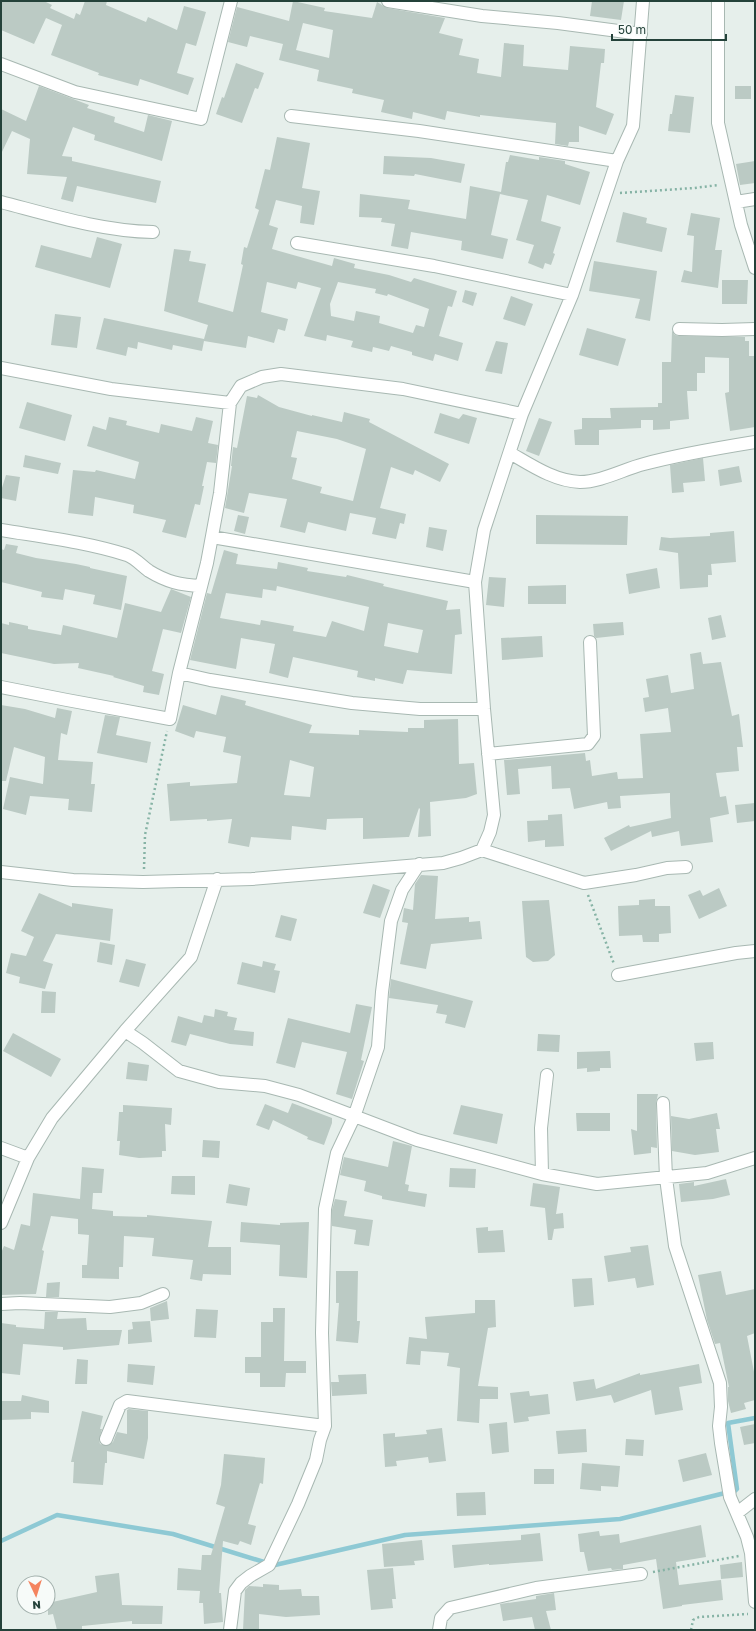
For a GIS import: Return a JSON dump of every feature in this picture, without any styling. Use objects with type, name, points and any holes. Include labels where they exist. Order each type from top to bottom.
[{"type":"street","points":[[1,64],[75,92],[201,119],[231,1]]},
{"type":"street","points":[[388,1],[482,16],[558,23],[641,34]]},
{"type":"street","points":[[482,850],[490,832],[494,816],[484,709],[476,582],[484,530],[522,414],[572,295],[617,161],[633,126],[643,1]]},
{"type":"street","points":[[718,1],[718,123],[741,225],[755,268]]},
{"type":"street","points":[[291,116],[419,131],[617,161]]},
{"type":"street","points":[[736,202],[755,199]]},
{"type":"street","points":[[1,202],[64,218],[130,232],[153,232]]},
{"type":"street","points":[[297,243],[434,266],[572,295]]},
{"type":"street","points":[[679,329],[755,329]]},
{"type":"street","points":[[1,368],[112,389],[230,403]]},
{"type":"street","points":[[1,686],[170,719],[179,673],[208,563],[220,493],[230,403],[241,386],[262,377],[280,374],[403,389],[522,414]]},
{"type":"street","points":[[510,453],[557,478],[580,482],[608,476],[642,464],[690,452],[755,442]]},
{"type":"street","points":[[1,530],[108,549],[131,557],[167,582],[201,586]]},
{"type":"street","points":[[212,537],[476,582]]},
{"type":"street","points":[[488,754],[588,744],[594,736],[590,642]]},
{"type":"street","points":[[179,673],[210,680],[352,703],[420,709],[484,709]]},
{"type":"street","points":[[1,872],[73,880],[143,882],[252,879],[443,862],[462,858],[482,850],[584,884],[636,876],[667,868],[686,867]]},
{"type":"street","points":[[230,1630],[236,1591],[245,1580],[269,1566],[298,1504],[316,1460],[320,1440],[325,1426],[322,1333],[325,1209],[336,1153],[354,1117],[378,1047],[382,992],[391,921],[402,890],[419,864]]},
{"type":"street","points":[[1,1223],[28,1158],[52,1118],[125,1031],[191,957],[217,879]]},
{"type":"street","points":[[618,975],[736,953],[755,951]]},
{"type":"street","points":[[125,1031],[144,1043],[179,1071],[219,1082],[265,1086],[299,1095],[417,1140],[542,1174],[597,1184],[706,1173],[755,1158]]},
{"type":"street","points":[[542,1174],[541,1128],[547,1075]]},
{"type":"street","points":[[663,1102],[666,1178],[675,1246],[720,1383],[721,1406],[719,1426],[721,1443],[730,1497],[752,1553],[755,1602]]},
{"type":"street","points":[[1,1148],[28,1158]]},
{"type":"street","points":[[1,1304],[56,1304],[110,1307],[141,1303],[162,1294]]},
{"type":"street","points":[[106,1439],[120,1405],[127,1401],[325,1426]]},
{"type":"street","points":[[737,1513],[755,1499]]},
{"type":"street","points":[[440,1630],[441,1618],[450,1608],[536,1588],[641,1574]]},
{"type":"path","points":[[606,195],[694,188],[731,183]]},
{"type":"path","points":[[143,882],[145,835],[170,719]]},
{"type":"path","points":[[584,884],[618,975]]},
{"type":"path","points":[[641,1574],[752,1553]]},
{"type":"path","points":[[691,1630],[693,1620],[699,1617],[750,1614]]},
{"type":"building","points":[[1,1],[44,1],[52,5],[50,8],[74,19],[76,13],[80,15],[85,1],[107,1],[106,5],[146,22],[148,17],[177,30],[184,6],[206,12],[196,46],[186,43],[177,73],[194,78],[188,95],[140,79],[138,86],[98,75],[99,73],[51,55],[62,25],[46,18],[34,44],[1,30]]},
{"type":"building","points":[[293,1],[325,8],[324,11],[372,18],[377,2],[387,8],[445,18],[439,33],[463,39],[459,55],[479,59],[477,73],[501,77],[504,43],[524,45],[523,66],[568,70],[570,46],[605,49],[604,63],[601,63],[596,107],[614,114],[606,135],[579,126],[579,142],[569,142],[568,146],[555,144],[556,123],[480,115],[480,117],[447,111],[445,120],[413,112],[412,119],[381,112],[384,100],[352,93],[353,89],[317,81],[319,70],[279,60],[283,44],[250,36],[247,47],[228,42],[237,7],[289,21]],"holes":[[[303,23],[333,30],[329,58],[296,50]]]},
{"type":"building","points":[[592,1],[624,1],[621,20],[590,16]]},
{"type":"building","points":[[236,63],[264,73],[258,89],[255,88],[242,123],[216,114],[222,97],[224,98]]},
{"type":"building","points":[[39,86],[89,105],[87,108],[115,117],[114,122],[144,132],[148,115],[172,121],[162,161],[94,140],[95,135],[73,127],[62,156],[72,157],[72,161],[161,181],[156,203],[77,186],[73,202],[61,199],[67,177],[27,174],[30,139],[12,131],[1,154],[1,109],[26,121]]},
{"type":"building","points":[[735,86],[751,86],[751,99],[735,99]]},
{"type":"building","points":[[675,95],[694,97],[690,133],[668,131],[670,114],[672,114]]},
{"type":"building","points":[[277,137],[310,143],[302,188],[320,191],[314,225],[300,223],[302,206],[276,200],[269,225],[278,228],[272,249],[332,266],[334,258],[355,264],[354,268],[389,275],[411,282],[414,278],[457,291],[452,307],[448,306],[439,336],[463,343],[458,361],[435,354],[433,361],[412,355],[412,352],[391,346],[389,351],[373,347],[372,352],[351,347],[353,341],[327,335],[326,341],[304,336],[321,288],[298,282],[296,289],[267,282],[261,312],[288,319],[285,331],[278,329],[274,343],[248,336],[246,348],[204,341],[202,351],[173,345],[172,350],[138,342],[137,349],[128,347],[126,356],[96,349],[104,318],[204,339],[208,325],[164,311],[174,249],[191,251],[189,261],[206,264],[198,302],[233,312],[243,265],[241,264],[244,247],[247,248],[259,210],[255,208],[265,169],[270,170]],"holes":[[[338,282],[376,289],[375,293],[387,296],[388,294],[429,309],[424,327],[416,325],[413,333],[379,323],[380,316],[356,311],[354,321],[331,316],[330,304]]]},
{"type":"building","points":[[510,155],[539,160],[539,157],[565,161],[565,164],[590,172],[580,205],[547,195],[541,221],[561,227],[551,265],[545,263],[543,269],[528,263],[534,245],[516,240],[528,200],[500,194],[491,235],[508,239],[503,259],[461,250],[462,241],[411,232],[408,249],[391,246],[395,224],[381,222],[382,218],[359,217],[360,194],[410,200],[408,209],[466,219],[470,186],[501,192],[506,162],[508,162]]},
{"type":"building","points":[[384,156],[431,158],[465,164],[461,183],[415,174],[414,176],[383,174]]},
{"type":"building","points":[[755,161],[755,183],[740,185],[736,164]]},
{"type":"building","points":[[623,212],[647,218],[646,223],[667,228],[662,252],[616,242]]},
{"type":"building","points":[[691,213],[720,218],[715,250],[722,250],[718,288],[681,282],[684,270],[692,272],[694,236],[687,235]]},
{"type":"building","points":[[97,237],[122,244],[110,288],[35,267],[41,245],[91,258]]},
{"type":"building","points":[[594,261],[657,271],[650,321],[635,318],[640,299],[589,291]]},
{"type":"building","points":[[722,280],[748,280],[747,304],[722,304]]},
{"type":"building","points":[[465,290],[477,293],[473,306],[462,302]]},
{"type":"building","points":[[511,296],[533,304],[525,326],[503,319]]},
{"type":"building","points":[[55,314],[81,317],[77,348],[51,345]]},
{"type":"building","points":[[587,328],[626,339],[618,366],[579,355]]},
{"type":"building","points":[[672,331],[675,335],[679,336],[745,337],[745,341],[749,341],[749,356],[755,356],[755,427],[730,431],[725,393],[729,392],[729,358],[705,357],[705,373],[697,373],[697,391],[687,391],[689,419],[670,421],[670,429],[653,430],[653,420],[641,420],[641,428],[599,430],[599,445],[575,445],[574,430],[582,429],[582,418],[611,418],[610,408],[658,407],[658,403],[662,403],[662,362],[671,362]]},
{"type":"building","points":[[496,341],[508,343],[502,374],[485,371]]},
{"type":"building","points":[[258,395],[279,407],[342,422],[344,412],[370,419],[369,422],[449,464],[440,482],[415,470],[413,475],[391,467],[380,508],[406,514],[404,524],[400,523],[396,539],[372,534],[376,518],[350,513],[346,531],[308,522],[305,533],[280,527],[287,499],[249,493],[244,513],[225,508],[232,466],[233,447],[237,448],[247,396],[257,398]],"holes":[[[297,431],[337,439],[366,449],[353,501],[320,493],[322,487],[292,479],[297,458],[291,457]]]},
{"type":"building","points":[[27,402],[72,415],[65,441],[19,428]]},
{"type":"building","points":[[440,413],[459,419],[463,414],[477,418],[469,444],[434,433]]},
{"type":"building","points":[[109,417],[127,421],[126,425],[159,433],[161,424],[192,431],[196,417],[213,421],[208,443],[218,445],[216,463],[207,462],[200,505],[195,504],[186,538],[162,532],[166,520],[133,513],[134,505],[95,497],[93,516],[68,513],[73,470],[95,472],[96,470],[135,479],[139,462],[87,446],[93,426],[106,430]]},
{"type":"building","points":[[539,418],[552,422],[539,456],[526,451]]},
{"type":"building","points":[[25,455],[61,463],[58,474],[23,467]]},
{"type":"building","points":[[703,458],[705,481],[683,483],[684,492],[672,493],[670,465]]},
{"type":"building","points":[[739,466],[742,482],[720,486],[718,470]]},
{"type":"building","points":[[6,475],[20,477],[16,501],[1,498],[1,491]]},
{"type":"building","points":[[238,515],[249,517],[245,534],[234,531]]},
{"type":"building","points":[[536,515],[628,516],[627,545],[536,544]]},
{"type":"building","points":[[429,527],[447,530],[443,551],[426,547]]},
{"type":"building","points":[[734,531],[736,562],[711,564],[712,575],[708,575],[708,587],[680,589],[678,553],[659,550],[661,537],[710,536],[710,533]]},
{"type":"building","points":[[6,544],[18,546],[16,553],[36,558],[76,564],[127,576],[121,610],[93,604],[95,595],[65,589],[63,600],[41,597],[42,592],[1,582],[1,549],[4,550]]},
{"type":"building","points":[[224,550],[238,554],[236,564],[277,569],[278,562],[308,568],[307,571],[346,577],[347,575],[384,584],[383,586],[448,601],[446,610],[460,609],[462,634],[455,635],[452,674],[407,670],[403,684],[375,678],[375,681],[357,677],[358,671],[293,657],[288,678],[269,673],[275,644],[241,638],[236,669],[190,660],[207,593],[211,594]],"holes":[[[277,586],[369,607],[364,631],[332,621],[326,637],[293,631],[294,626],[261,620],[260,625],[220,618],[226,593],[262,598],[263,589],[276,591]],[[388,623],[423,630],[418,653],[384,646]]]},
{"type":"building","points":[[657,568],[660,588],[629,594],[626,574]]},
{"type":"building","points":[[489,577],[506,578],[504,607],[486,605]]},
{"type":"building","points":[[566,585],[566,604],[528,604],[528,586]]},
{"type":"building","points":[[171,589],[191,597],[181,633],[163,629],[152,671],[164,674],[159,695],[143,692],[144,686],[113,677],[114,676],[78,668],[79,663],[54,664],[1,653],[1,623],[9,625],[9,622],[28,626],[28,629],[61,635],[63,625],[117,638],[125,603],[161,612]]},
{"type":"building","points":[[721,615],[726,637],[712,640],[708,618]]},
{"type":"building","points":[[623,622],[624,635],[596,638],[594,636],[593,624]]},
{"type":"building","points":[[542,636],[543,657],[502,660],[501,638]]},
{"type":"building","points":[[701,652],[703,664],[721,662],[732,716],[739,714],[743,747],[737,747],[739,771],[716,773],[720,797],[726,796],[729,814],[710,818],[713,842],[681,846],[679,831],[652,837],[651,831],[611,851],[604,838],[629,825],[630,827],[671,818],[670,793],[620,796],[621,808],[608,809],[607,802],[574,809],[570,788],[552,789],[551,766],[518,769],[520,794],[507,795],[504,760],[585,753],[586,761],[590,760],[592,776],[617,772],[618,779],[643,778],[640,734],[671,732],[668,708],[645,712],[643,698],[649,697],[646,679],[668,675],[671,693],[694,689],[690,654]]},
{"type":"building","points":[[221,695],[246,701],[245,705],[312,725],[309,733],[359,735],[359,730],[408,732],[408,728],[424,728],[424,720],[458,719],[459,764],[474,763],[477,794],[466,798],[430,802],[431,836],[418,837],[419,808],[409,837],[363,839],[363,818],[327,819],[326,830],[292,826],[291,840],[251,837],[249,847],[228,843],[232,819],[170,821],[167,784],[190,782],[190,786],[237,783],[241,756],[223,752],[226,737],[196,731],[194,738],[175,731],[183,705],[216,715]],"holes":[[[290,760],[314,767],[310,797],[284,795]]]},
{"type":"building","points":[[1,705],[25,709],[55,718],[57,708],[72,711],[67,735],[61,733],[58,760],[93,762],[91,784],[95,784],[92,812],[68,810],[69,799],[30,796],[26,815],[3,809],[10,777],[43,784],[45,757],[14,747],[6,781],[1,781]]},
{"type":"building","points":[[105,715],[120,717],[116,735],[151,742],[147,763],[97,753]]},
{"type":"building","points":[[755,803],[755,821],[737,823],[735,805]]},
{"type":"building","points":[[562,814],[564,846],[545,847],[545,840],[528,842],[527,821],[548,820],[548,815]]},
{"type":"building","points":[[421,875],[438,876],[435,919],[469,917],[469,922],[480,921],[482,939],[431,944],[426,969],[400,964],[408,923],[402,922],[404,908],[413,910],[415,884]]},
{"type":"building","points":[[373,884],[390,890],[380,918],[363,913]]},
{"type":"building","points":[[719,888],[727,906],[699,919],[688,895],[700,890],[703,896]]},
{"type":"building","points":[[39,893],[72,907],[72,903],[113,909],[110,941],[56,934],[43,961],[53,964],[45,989],[19,983],[20,977],[6,973],[11,953],[26,956],[34,937],[21,931]]},
{"type":"building","points":[[655,899],[655,906],[670,906],[671,933],[659,934],[659,942],[643,942],[642,935],[619,936],[618,906],[639,905],[639,900]]},
{"type":"building","points":[[549,900],[555,955],[548,961],[533,962],[526,957],[522,901]]},
{"type":"building","points":[[281,915],[297,919],[291,941],[275,937]]},
{"type":"building","points":[[100,942],[115,945],[112,965],[97,962]]},
{"type":"building","points":[[126,959],[146,964],[139,987],[119,982]]},
{"type":"building","points":[[263,961],[276,964],[274,970],[280,971],[275,993],[237,984],[242,962],[262,967]]},
{"type":"building","points":[[391,979],[473,1001],[465,1028],[445,1023],[447,1015],[436,1013],[438,1005],[389,998]]},
{"type":"building","points":[[42,991],[56,992],[55,1013],[41,1013]]},
{"type":"building","points":[[356,1004],[372,1007],[361,1060],[364,1061],[352,1099],[336,1094],[347,1052],[302,1042],[295,1068],[276,1063],[288,1018],[350,1033]]},
{"type":"building","points":[[215,1009],[228,1012],[227,1016],[237,1018],[234,1030],[254,1032],[253,1046],[230,1044],[190,1034],[186,1046],[171,1042],[178,1016],[202,1023],[204,1015],[214,1017]]},
{"type":"building","points":[[13,1033],[61,1059],[51,1077],[3,1051]]},
{"type":"building","points":[[538,1034],[560,1035],[559,1052],[537,1051]]},
{"type":"building","points":[[713,1042],[714,1059],[696,1061],[694,1043]]},
{"type":"building","points":[[610,1051],[611,1068],[600,1068],[600,1071],[587,1072],[587,1068],[577,1069],[577,1052]]},
{"type":"building","points":[[128,1062],[149,1065],[147,1081],[126,1079]]},
{"type":"building","points":[[637,1094],[658,1094],[656,1103],[657,1148],[651,1147],[651,1153],[634,1155],[631,1129],[637,1131]]},
{"type":"building","points":[[292,1103],[332,1118],[332,1123],[324,1145],[307,1139],[308,1137],[273,1120],[269,1130],[256,1125],[265,1104],[288,1113]]},
{"type":"building","points":[[123,1105],[172,1108],[171,1125],[165,1124],[166,1151],[162,1151],[162,1157],[139,1158],[119,1155],[120,1141],[117,1141],[119,1112],[123,1112]]},
{"type":"building","points":[[461,1105],[503,1114],[497,1144],[453,1134]]},
{"type":"building","points":[[576,1113],[610,1113],[610,1131],[577,1131]]},
{"type":"building","points":[[717,1113],[720,1129],[716,1129],[719,1152],[695,1155],[672,1151],[671,1116],[689,1119]]},
{"type":"building","points":[[203,1140],[220,1141],[219,1158],[202,1157]]},
{"type":"building","points":[[393,1141],[412,1146],[405,1184],[409,1185],[408,1191],[427,1194],[425,1207],[382,1199],[382,1196],[364,1191],[366,1181],[340,1175],[344,1157],[388,1167]]},
{"type":"building","points":[[82,1167],[104,1169],[102,1193],[93,1193],[92,1209],[113,1211],[113,1216],[147,1217],[147,1215],[212,1221],[208,1247],[231,1247],[231,1275],[203,1274],[202,1281],[190,1279],[193,1260],[152,1256],[154,1238],[124,1236],[123,1267],[119,1267],[119,1279],[82,1278],[82,1265],[87,1265],[89,1235],[78,1234],[78,1219],[51,1216],[42,1250],[44,1251],[36,1294],[1,1295],[1,1253],[4,1246],[14,1250],[21,1224],[30,1226],[33,1193],[80,1199]]},
{"type":"building","points":[[450,1168],[476,1169],[475,1188],[449,1187]]},
{"type":"building","points":[[172,1176],[195,1176],[195,1195],[171,1194]]},
{"type":"building","points":[[726,1179],[730,1195],[713,1199],[681,1202],[679,1184],[694,1182],[694,1186]]},
{"type":"building","points":[[533,1183],[560,1187],[556,1214],[563,1213],[564,1228],[554,1229],[552,1240],[548,1240],[545,1208],[530,1206]]},
{"type":"building","points":[[229,1184],[250,1188],[247,1206],[226,1203]]},
{"type":"building","points":[[335,1199],[347,1201],[344,1216],[373,1220],[369,1246],[354,1244],[356,1230],[332,1226],[332,1210]]},
{"type":"building","points":[[241,1222],[280,1225],[280,1223],[309,1222],[307,1278],[279,1276],[280,1245],[240,1242]]},
{"type":"building","points":[[488,1227],[488,1231],[503,1230],[505,1252],[478,1253],[476,1228]]},
{"type":"building","points":[[648,1245],[654,1285],[637,1288],[635,1278],[608,1282],[604,1256],[631,1252],[630,1247]]},
{"type":"building","points":[[336,1271],[358,1271],[357,1321],[360,1321],[358,1343],[336,1341],[339,1303],[336,1303]]},
{"type":"building","points":[[721,1271],[726,1295],[755,1289],[755,1333],[747,1336],[755,1377],[755,1400],[744,1403],[746,1409],[731,1413],[728,1401],[729,1387],[720,1343],[715,1344],[707,1320],[698,1275]]},
{"type":"building","points":[[592,1278],[594,1305],[574,1307],[572,1279]]},
{"type":"building","points":[[60,1282],[59,1297],[46,1297],[47,1283]]},
{"type":"building","points":[[475,1300],[495,1300],[496,1327],[488,1328],[478,1386],[498,1387],[498,1399],[480,1399],[479,1423],[457,1421],[460,1368],[447,1366],[449,1353],[421,1351],[420,1365],[406,1364],[409,1337],[427,1339],[425,1317],[475,1313]]},
{"type":"building","points":[[167,1301],[169,1319],[151,1321],[150,1308]]},
{"type":"building","points":[[273,1308],[285,1308],[284,1361],[306,1361],[306,1373],[286,1373],[285,1387],[260,1387],[260,1373],[245,1373],[245,1357],[261,1357],[261,1322],[273,1322]]},
{"type":"building","points":[[196,1309],[218,1310],[216,1338],[194,1337]]},
{"type":"building","points":[[45,1312],[58,1312],[57,1319],[86,1318],[87,1330],[122,1330],[119,1345],[63,1350],[63,1347],[23,1344],[20,1375],[1,1373],[1,1323],[16,1325],[16,1327],[44,1329]]},
{"type":"building","points":[[150,1321],[152,1342],[128,1344],[128,1330],[133,1329],[132,1322]]},
{"type":"building","points":[[77,1359],[88,1360],[87,1384],[75,1384]]},
{"type":"building","points":[[128,1364],[155,1366],[153,1385],[127,1382]]},
{"type":"building","points":[[699,1364],[702,1383],[679,1387],[683,1410],[655,1415],[651,1390],[614,1403],[611,1395],[576,1401],[573,1382],[594,1379],[596,1389],[640,1373],[640,1375]]},
{"type":"building","points":[[366,1374],[367,1394],[332,1396],[331,1382],[339,1382],[338,1375]]},
{"type":"building","points":[[529,1391],[530,1396],[548,1394],[550,1414],[528,1417],[529,1421],[514,1423],[510,1393]]},
{"type":"building","points":[[22,1395],[49,1401],[49,1413],[31,1412],[31,1419],[1,1420],[1,1401],[21,1401]]},
{"type":"building","points":[[127,1410],[148,1411],[148,1438],[144,1459],[107,1451],[107,1463],[105,1463],[103,1485],[73,1483],[74,1462],[71,1462],[82,1411],[103,1416],[99,1440],[100,1444],[107,1446],[113,1442],[117,1432],[127,1434]]},
{"type":"building","points":[[507,1422],[509,1452],[492,1454],[489,1424]]},
{"type":"building","points":[[755,1424],[755,1443],[744,1445],[740,1427]]},
{"type":"building","points":[[442,1428],[446,1461],[429,1463],[428,1457],[396,1461],[397,1466],[385,1467],[383,1434],[395,1433],[395,1437],[427,1434],[426,1430]]},
{"type":"building","points":[[586,1429],[587,1452],[558,1454],[556,1431]]},
{"type":"building","points":[[626,1439],[644,1440],[643,1456],[625,1455]]},
{"type":"building","points":[[706,1453],[712,1475],[683,1482],[678,1460]]},
{"type":"building","points":[[224,1454],[265,1458],[263,1484],[260,1483],[248,1524],[256,1526],[251,1545],[240,1541],[238,1545],[223,1541],[219,1593],[221,1593],[223,1622],[204,1624],[203,1603],[199,1603],[200,1591],[177,1590],[178,1568],[201,1570],[202,1555],[211,1555],[225,1507],[216,1504],[221,1485]]},
{"type":"building","points":[[582,1463],[620,1466],[618,1487],[601,1486],[601,1491],[580,1489]]},
{"type":"building","points":[[534,1469],[554,1469],[554,1484],[534,1484]]},
{"type":"building","points":[[485,1492],[486,1515],[457,1516],[456,1493]]},
{"type":"building","points":[[701,1525],[706,1557],[676,1562],[679,1585],[721,1580],[723,1600],[663,1609],[656,1559],[623,1565],[623,1569],[612,1570],[611,1568],[588,1571],[584,1552],[580,1552],[578,1534],[599,1531],[600,1536],[619,1534],[620,1543]]},
{"type":"building","points":[[540,1533],[543,1561],[489,1564],[454,1568],[452,1545],[521,1540],[521,1535]]},
{"type":"building","points":[[422,1540],[424,1560],[414,1561],[415,1565],[384,1567],[382,1544]]},
{"type":"building","points":[[742,1562],[743,1577],[721,1579],[720,1565]]},
{"type":"building","points":[[393,1568],[396,1599],[392,1599],[393,1608],[371,1610],[367,1570]]},
{"type":"building","points":[[119,1573],[122,1605],[163,1606],[162,1624],[132,1624],[132,1621],[82,1626],[82,1630],[57,1630],[53,1615],[56,1615],[56,1601],[97,1592],[95,1576]]},
{"type":"building","points":[[263,1584],[279,1585],[279,1590],[301,1589],[302,1596],[319,1596],[320,1615],[286,1617],[259,1614],[259,1630],[243,1630],[245,1590],[249,1586],[263,1587]]},
{"type":"building","points":[[554,1593],[556,1610],[546,1611],[551,1630],[535,1630],[532,1617],[503,1621],[500,1604],[536,1599],[536,1596]]},
{"type":"waterway","points":[[734,1492],[737,1489],[728,1423],[755,1418]]},
{"type":"waterway","points":[[275,1565],[405,1535],[620,1519],[725,1493]]},
{"type":"waterway","points":[[1,1541],[57,1515],[173,1534],[264,1562]]}]
